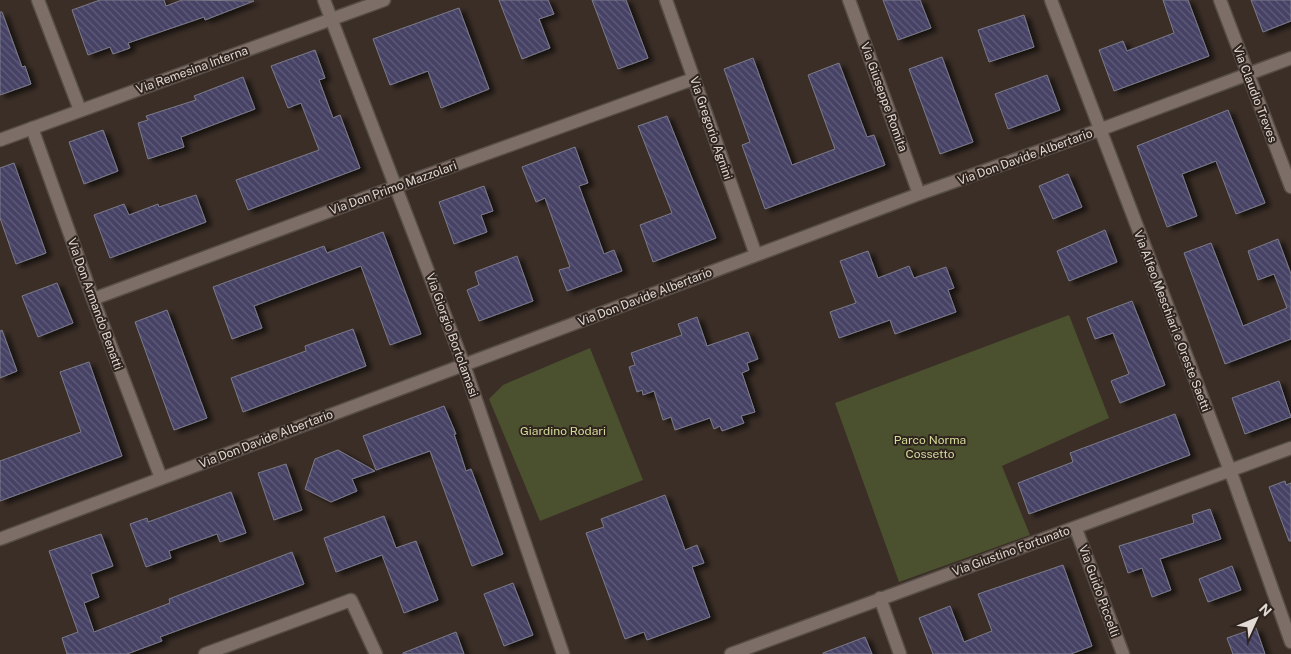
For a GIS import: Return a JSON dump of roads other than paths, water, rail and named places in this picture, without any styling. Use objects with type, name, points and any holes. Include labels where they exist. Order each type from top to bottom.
[{"type":"street","points":[[38,0],[80,110]]},
{"type":"street","name":"Via Giorgio Bortolamasi","points":[[324,0],[464,365],[562,654]]},
{"type":"street","name":"Via Remesina Interna","points":[[0,140],[384,0]]},
{"type":"street","name":"Via Gregorio Agnini","points":[[666,0],[756,256]]},
{"type":"street","name":"Via Giuseppe Romita","points":[[849,0],[919,194]]},
{"type":"street","name":"Via Alfeo Meschiari e Oreste Saetti","points":[[1051,0],[1229,471],[1291,642]]},
{"type":"street","name":"Via Claudio Treves","points":[[1220,0],[1291,187]]},
{"type":"street","name":"Via Don Davide Albertario","points":[[0,539],[919,194],[1248,76],[1291,58]]},
{"type":"street","name":"Via Don Primo Mazzolari","points":[[93,299],[396,186],[693,79]]},
{"type":"street","name":"Via Don Armando Benatti","points":[[32,128],[93,299],[161,478]]},
{"type":"street","name":"Via Giustino Fortunato","points":[[733,654],[880,598],[1291,448]]},
{"type":"street","name":"Via Guido Piccelli","points":[[1076,528],[1122,654]]},
{"type":"street","points":[[880,598],[900,654]]},
{"type":"street","points":[[205,654],[351,600],[376,654]]},
{"type":"park label","name":"Giardino Rodari","points":[[563,431]]},
{"type":"park label","name":"Parco Norma Cossetto","points":[[930,447]]}]
